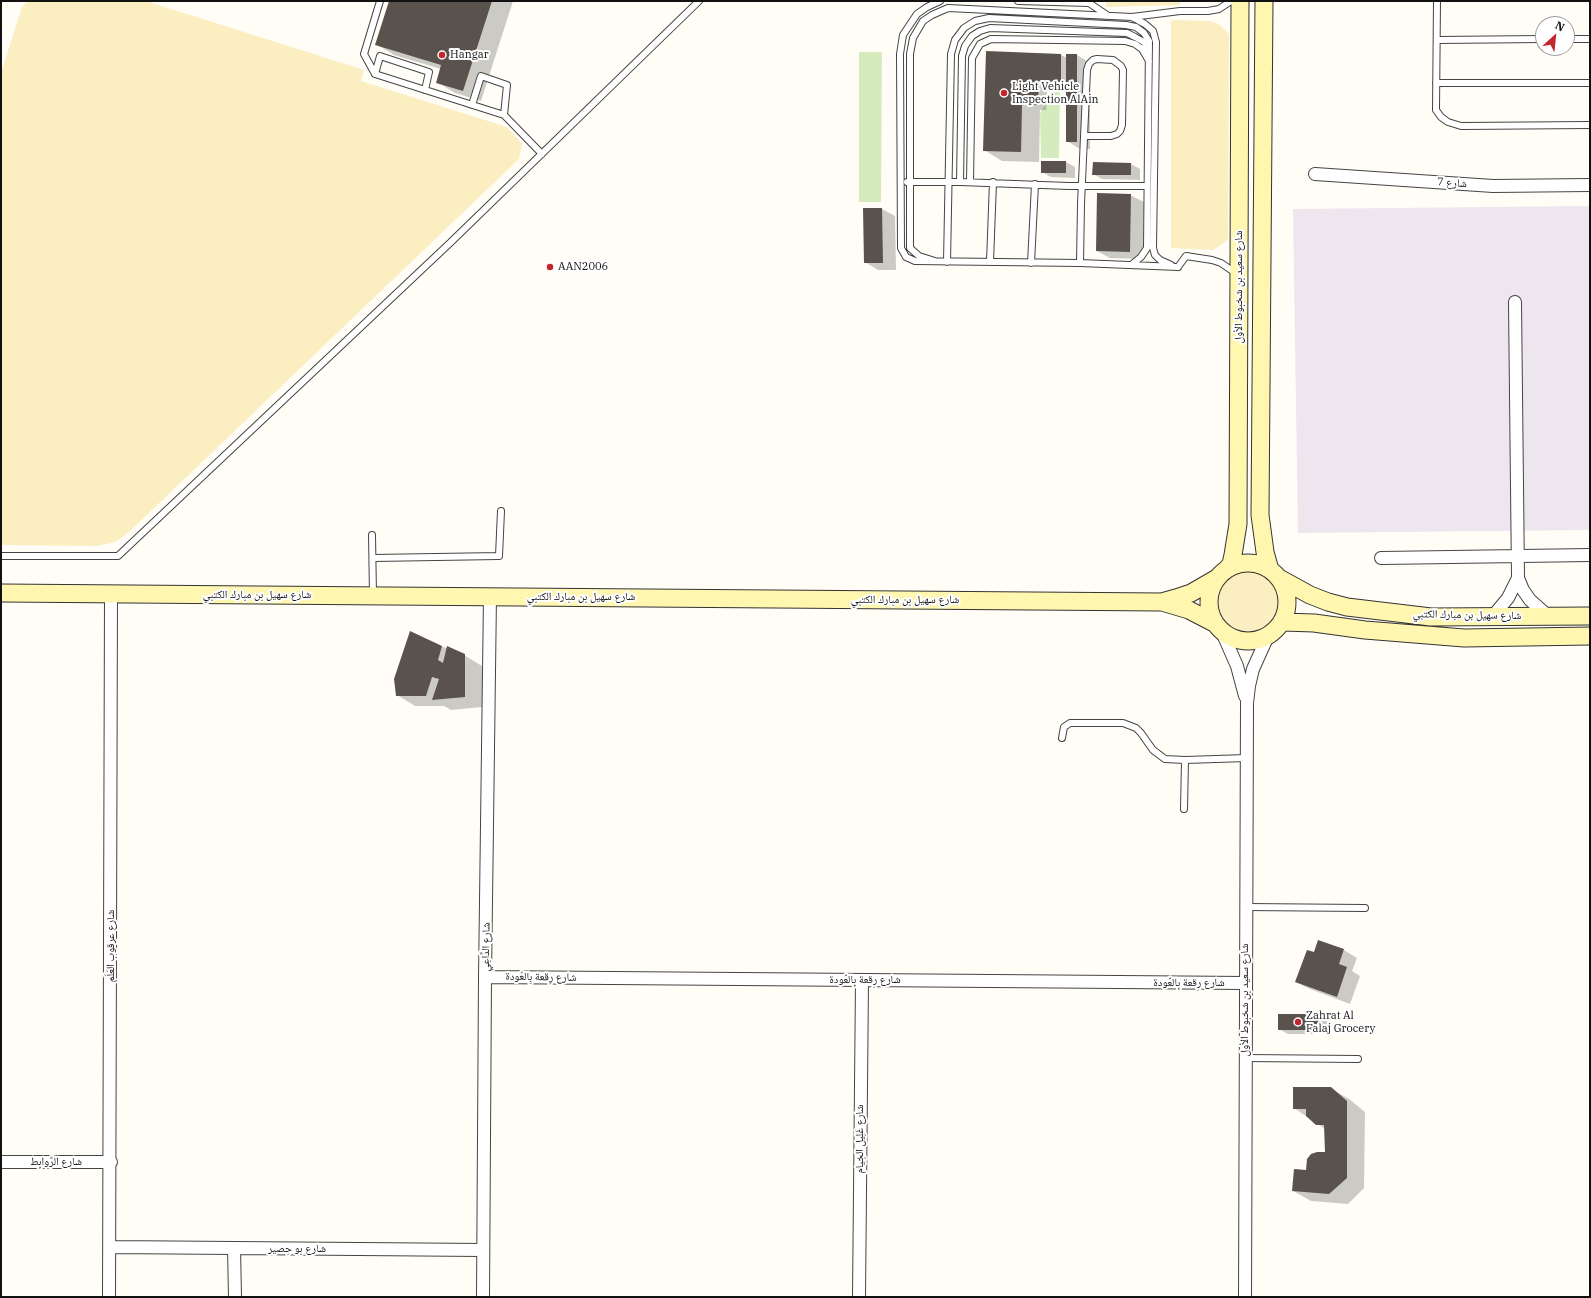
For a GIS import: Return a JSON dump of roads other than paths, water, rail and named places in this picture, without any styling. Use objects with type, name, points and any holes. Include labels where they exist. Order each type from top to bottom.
[{"type":"street","name":"شارع سعيد بن شخبوط الأول","points":[[1240,1],[1238,524],[1231,564],[1221,574],[1211,588],[1209,600],[1210,612],[1237,666],[1247,703]]},
{"type":"street","name":"شارع سعيد بن شخبوط الأول","points":[[1264,1],[1260,515],[1265,552],[1275,574],[1285,588],[1288,599],[1287,611],[1283,622]]},
{"type":"street","name":"شارع 7","points":[[1315,174],[1493,186],[1590,185]]},
{"type":"street","points":[[1515,302],[1518,578],[1523,590],[1530,600],[1548,616]]},
{"type":"street","points":[[1381,558],[1590,555]]},
{"type":"street","name":"شارع سهيل بن مبارك الكتبي","points":[[1162,602],[1191,593],[1236,565],[1248,563],[1260,564],[1310,595],[1347,607],[1431,617],[1590,616]]},
{"type":"street","points":[[1493,616],[1508,598],[1518,578]]},
{"type":"street","name":"شارع سهيل بن مبارك الكتبي","points":[[1,593],[1162,602],[1189,610],[1218,627],[1232,638],[1243,642],[1267,638]]},
{"type":"street","name":"شارع عرقوب العَلَم","points":[[110,1297],[111,594]]},
{"type":"street","name":"شارع الدَّاعِي","points":[[483,1297],[490,596]]},
{"type":"street","name":"شارع سهيل بن مبارك الكتبي","points":[[1283,622],[1314,623],[1380,632],[1464,638],[1590,636]]},
{"type":"street","points":[[1267,638],[1276,631],[1283,622]]},
{"type":"street","name":"شارع سعيد بن شخبوط الأول","points":[[1245,1297],[1247,703],[1253,669],[1267,638]]},
{"type":"street","name":"شارع رِقعة بِالعُودة","points":[[485,977],[1245,983]]},
{"type":"street","name":"شارع غَلِيل الخِيام","points":[[859,1297],[862,980]]},
{"type":"street","name":"شارع الرَّوابِط","points":[[1,1162],[111,1162]]},
{"type":"street","name":"شارع بو حِصير","points":[[110,1247],[483,1250]]},
{"type":"street","points":[[234,1248],[235,1297]]},
{"type":"lane","points":[[380,1],[364,54],[375,74],[504,115],[542,154]]},
{"type":"lane","points":[[1,556],[118,556],[451,242],[699,1]]},
{"type":"lane","points":[[940,1],[928,4],[909,24],[903,35],[900,54],[902,182],[901,248],[906,257],[915,261],[1080,263],[1178,267]]},
{"type":"lane","points":[[1018,1],[1089,3],[1109,16]]},
{"type":"lane","points":[[935,261],[919,256],[910,248],[910,54],[912,38],[923,21],[948,8],[1132,17],[1180,11],[1208,11],[1219,9],[1231,1]]},
{"type":"lane","points":[[1437,1],[1436,110],[1441,117],[1448,122],[1461,126],[1590,125]]},
{"type":"lane","points":[[1132,17],[1145,24],[1153,31],[1156,42],[1155,255],[1168,264],[1178,267]]},
{"type":"lane","points":[[947,262],[951,54],[955,40],[964,28],[975,21],[989,18],[1126,25],[1136,27],[1144,33],[1149,41],[1147,248],[1141,257],[1131,265]]},
{"type":"lane","points":[[960,182],[962,56],[965,46],[972,36],[980,31],[990,28],[1127,34],[1135,36],[1144,42],[1149,51]]},
{"type":"lane","points":[[1437,40],[1535,39]]},
{"type":"lane","points":[[1575,39],[1590,39]]},
{"type":"lane","points":[[970,182],[972,58],[975,51],[984,40],[1125,41],[1135,44],[1142,49],[1149,61]]},
{"type":"lane","points":[[375,74],[380,56],[429,72],[425,90]]},
{"type":"lane","points":[[1080,263],[1081,204],[1088,64],[1097,59],[1114,60],[1123,70],[1122,126],[1117,134],[1111,136],[1085,136]]},
{"type":"lane","points":[[472,104],[481,76],[507,85],[504,115]]},
{"type":"lane","points":[[1436,82],[1590,83]]},
{"type":"lane","points":[[902,182],[993,182],[1083,186],[1147,186]]},
{"type":"lane","points":[[990,262],[993,182]]},
{"type":"lane","points":[[1031,263],[1035,184]]},
{"type":"lane","points":[[1178,267],[1186,256],[1205,258],[1221,263],[1239,276]]},
{"type":"lane","points":[[373,558],[499,556],[501,511]]},
{"type":"lane","points":[[372,535],[372,596]]},
{"type":"lane","points":[[1062,738],[1064,727],[1070,723],[1123,723],[1136,728],[1141,732],[1153,750],[1165,759],[1185,760],[1247,758]]},
{"type":"lane","points":[[1184,809],[1185,760]]},
{"type":"lane","points":[[1246,907],[1365,908]]},
{"type":"lane","points":[[1245,1058],[1358,1059]]},
{"type":"place","name":"Hangar","points":[[442,55]]},
{"type":"place","name":"Light Vehicle Inspection AlAin","points":[[1004,93]]},
{"type":"place","name":"AAN2006","points":[[550,267]]},
{"type":"place","name":"Zahrat Al Falaj Grocery","points":[[1298,1022]]}]
